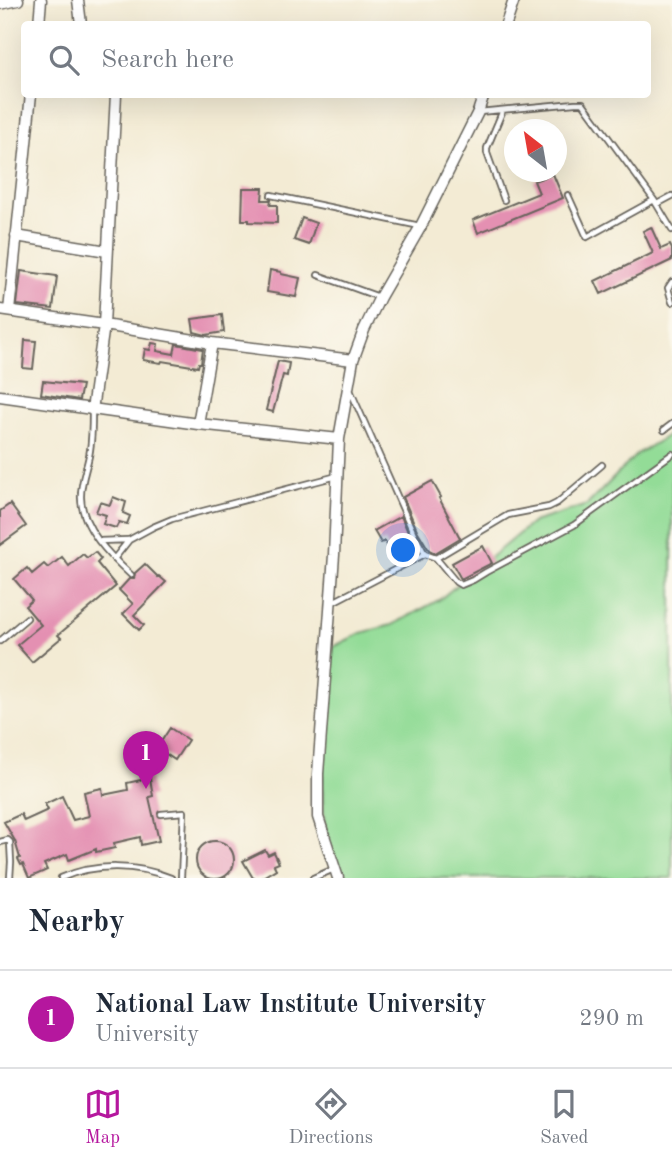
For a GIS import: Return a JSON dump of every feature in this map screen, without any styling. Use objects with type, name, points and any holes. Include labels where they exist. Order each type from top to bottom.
[{"type":"street","points":[[0,4],[18,0]]},
{"type":"street","points":[[39,21],[41,0]]},
{"type":"street","points":[[78,0],[81,21]]},
{"type":"street","points":[[507,21],[514,0]]},
{"type":"street","points":[[31,98],[16,236],[4,310],[212,343],[353,360]]},
{"type":"street","points":[[92,410],[104,324],[116,98]]},
{"type":"street","points":[[336,873],[318,817],[320,728],[340,439],[353,360],[380,297],[421,226],[483,98]]},
{"type":"street","points":[[16,236],[107,251]]},
{"type":"street","points":[[198,424],[212,343]]},
{"type":"street","points":[[0,396],[198,424],[340,439]]},
{"type":"lane","points":[[478,112],[583,103],[656,202],[672,230]]},
{"type":"lane","points":[[503,110],[487,153],[504,200]]},
{"type":"lane","points":[[271,195],[421,226]]},
{"type":"lane","points":[[568,195],[587,237],[672,196]]},
{"type":"lane","points":[[318,275],[380,297]]},
{"type":"lane","points":[[672,282],[668,288],[672,302]]},
{"type":"lane","points":[[349,384],[352,398],[425,554],[436,558],[461,585],[574,524],[672,454]]},
{"type":"lane","points":[[92,410],[90,451],[80,497],[83,514],[99,541],[131,575]]},
{"type":"lane","points":[[664,430],[672,424]]},
{"type":"lane","points":[[436,558],[508,515],[557,503],[602,465]]},
{"type":"lane","points":[[114,559],[129,540],[173,519],[338,476]]},
{"type":"lane","points":[[99,541],[129,540]]},
{"type":"lane","points":[[330,604],[425,554]]},
{"type":"lane","points":[[0,641],[27,618]]},
{"type":"lane","points":[[161,814],[184,813],[181,878]]},
{"type":"lane","points":[[0,842],[10,842],[10,878]]},
{"type":"lane","points":[[61,878],[74,872],[101,867],[139,869],[171,878]]},
{"type":"lane","points":[[313,878],[336,873]]},
{"type":"green space","points":[[672,433],[672,878],[338,878],[330,853],[323,795],[325,733],[333,647],[361,633],[392,625],[439,600],[533,522],[587,505],[637,454]]},
{"type":"building","points":[[534,182],[556,182],[563,198],[478,233],[473,220],[539,193]]},
{"type":"building","points":[[243,188],[263,188],[262,200],[271,200],[270,205],[277,205],[277,223],[242,220]]},
{"type":"building","points":[[302,218],[316,223],[309,245],[294,240]]},
{"type":"building","points":[[651,227],[661,249],[670,245],[672,260],[601,294],[595,281],[653,253],[643,231]]},
{"type":"building","points":[[270,270],[300,278],[296,297],[267,292]]},
{"type":"building","points":[[21,271],[57,276],[53,309],[17,305]]},
{"type":"building","points":[[222,315],[224,332],[206,335],[194,332],[192,319]]},
{"type":"building","points":[[25,340],[36,341],[33,369],[23,368]]},
{"type":"building","points":[[152,343],[158,344],[157,351],[174,354],[176,344],[203,349],[201,363],[198,367],[143,360],[145,349],[150,350]]},
{"type":"building","points":[[278,361],[289,363],[287,376],[283,375],[273,412],[266,410]]},
{"type":"building","points":[[43,381],[82,385],[79,400],[41,394]]},
{"type":"building","points":[[432,481],[460,538],[435,553],[429,550],[417,530],[403,497]]},
{"type":"building","points":[[113,497],[126,502],[123,513],[130,516],[127,524],[119,522],[116,528],[103,524],[106,515],[96,512],[100,502],[110,505]]},
{"type":"building","points":[[10,504],[26,526],[0,545],[0,511]]},
{"type":"building","points":[[401,516],[411,539],[399,545],[397,542],[388,548],[385,541],[381,543],[374,531]]},
{"type":"building","points":[[483,546],[492,563],[461,579],[452,563]]},
{"type":"building","points":[[95,552],[101,559],[97,563],[116,586],[58,635],[61,638],[32,662],[17,645],[41,625],[25,606],[32,600],[14,579],[27,568],[32,574],[44,564],[48,568],[62,557],[69,566],[83,554],[87,558]]},
{"type":"building","points":[[145,564],[166,582],[134,615],[144,625],[139,630],[123,614],[133,604],[119,590],[129,579],[134,579],[135,573]]},
{"type":"building","points":[[170,728],[188,740],[175,760],[157,748]]},
{"type":"building","points":[[150,778],[153,796],[149,797],[159,841],[141,845],[140,837],[114,843],[115,848],[96,852],[96,849],[69,860],[67,854],[44,864],[47,870],[29,878],[18,859],[20,858],[15,841],[4,822],[21,814],[24,821],[48,810],[45,804],[62,796],[73,820],[89,816],[84,792],[102,788],[103,795],[128,790],[127,783]]},
{"type":"building","points":[[208,842],[222,842],[233,853],[233,867],[222,878],[208,878],[197,867],[197,853]]},
{"type":"building","points":[[265,850],[268,855],[274,852],[279,863],[274,865],[276,869],[261,878],[253,878],[243,861]]},
{"type":"place","name":"National Law Institute University","points":[[146,789]]}]
